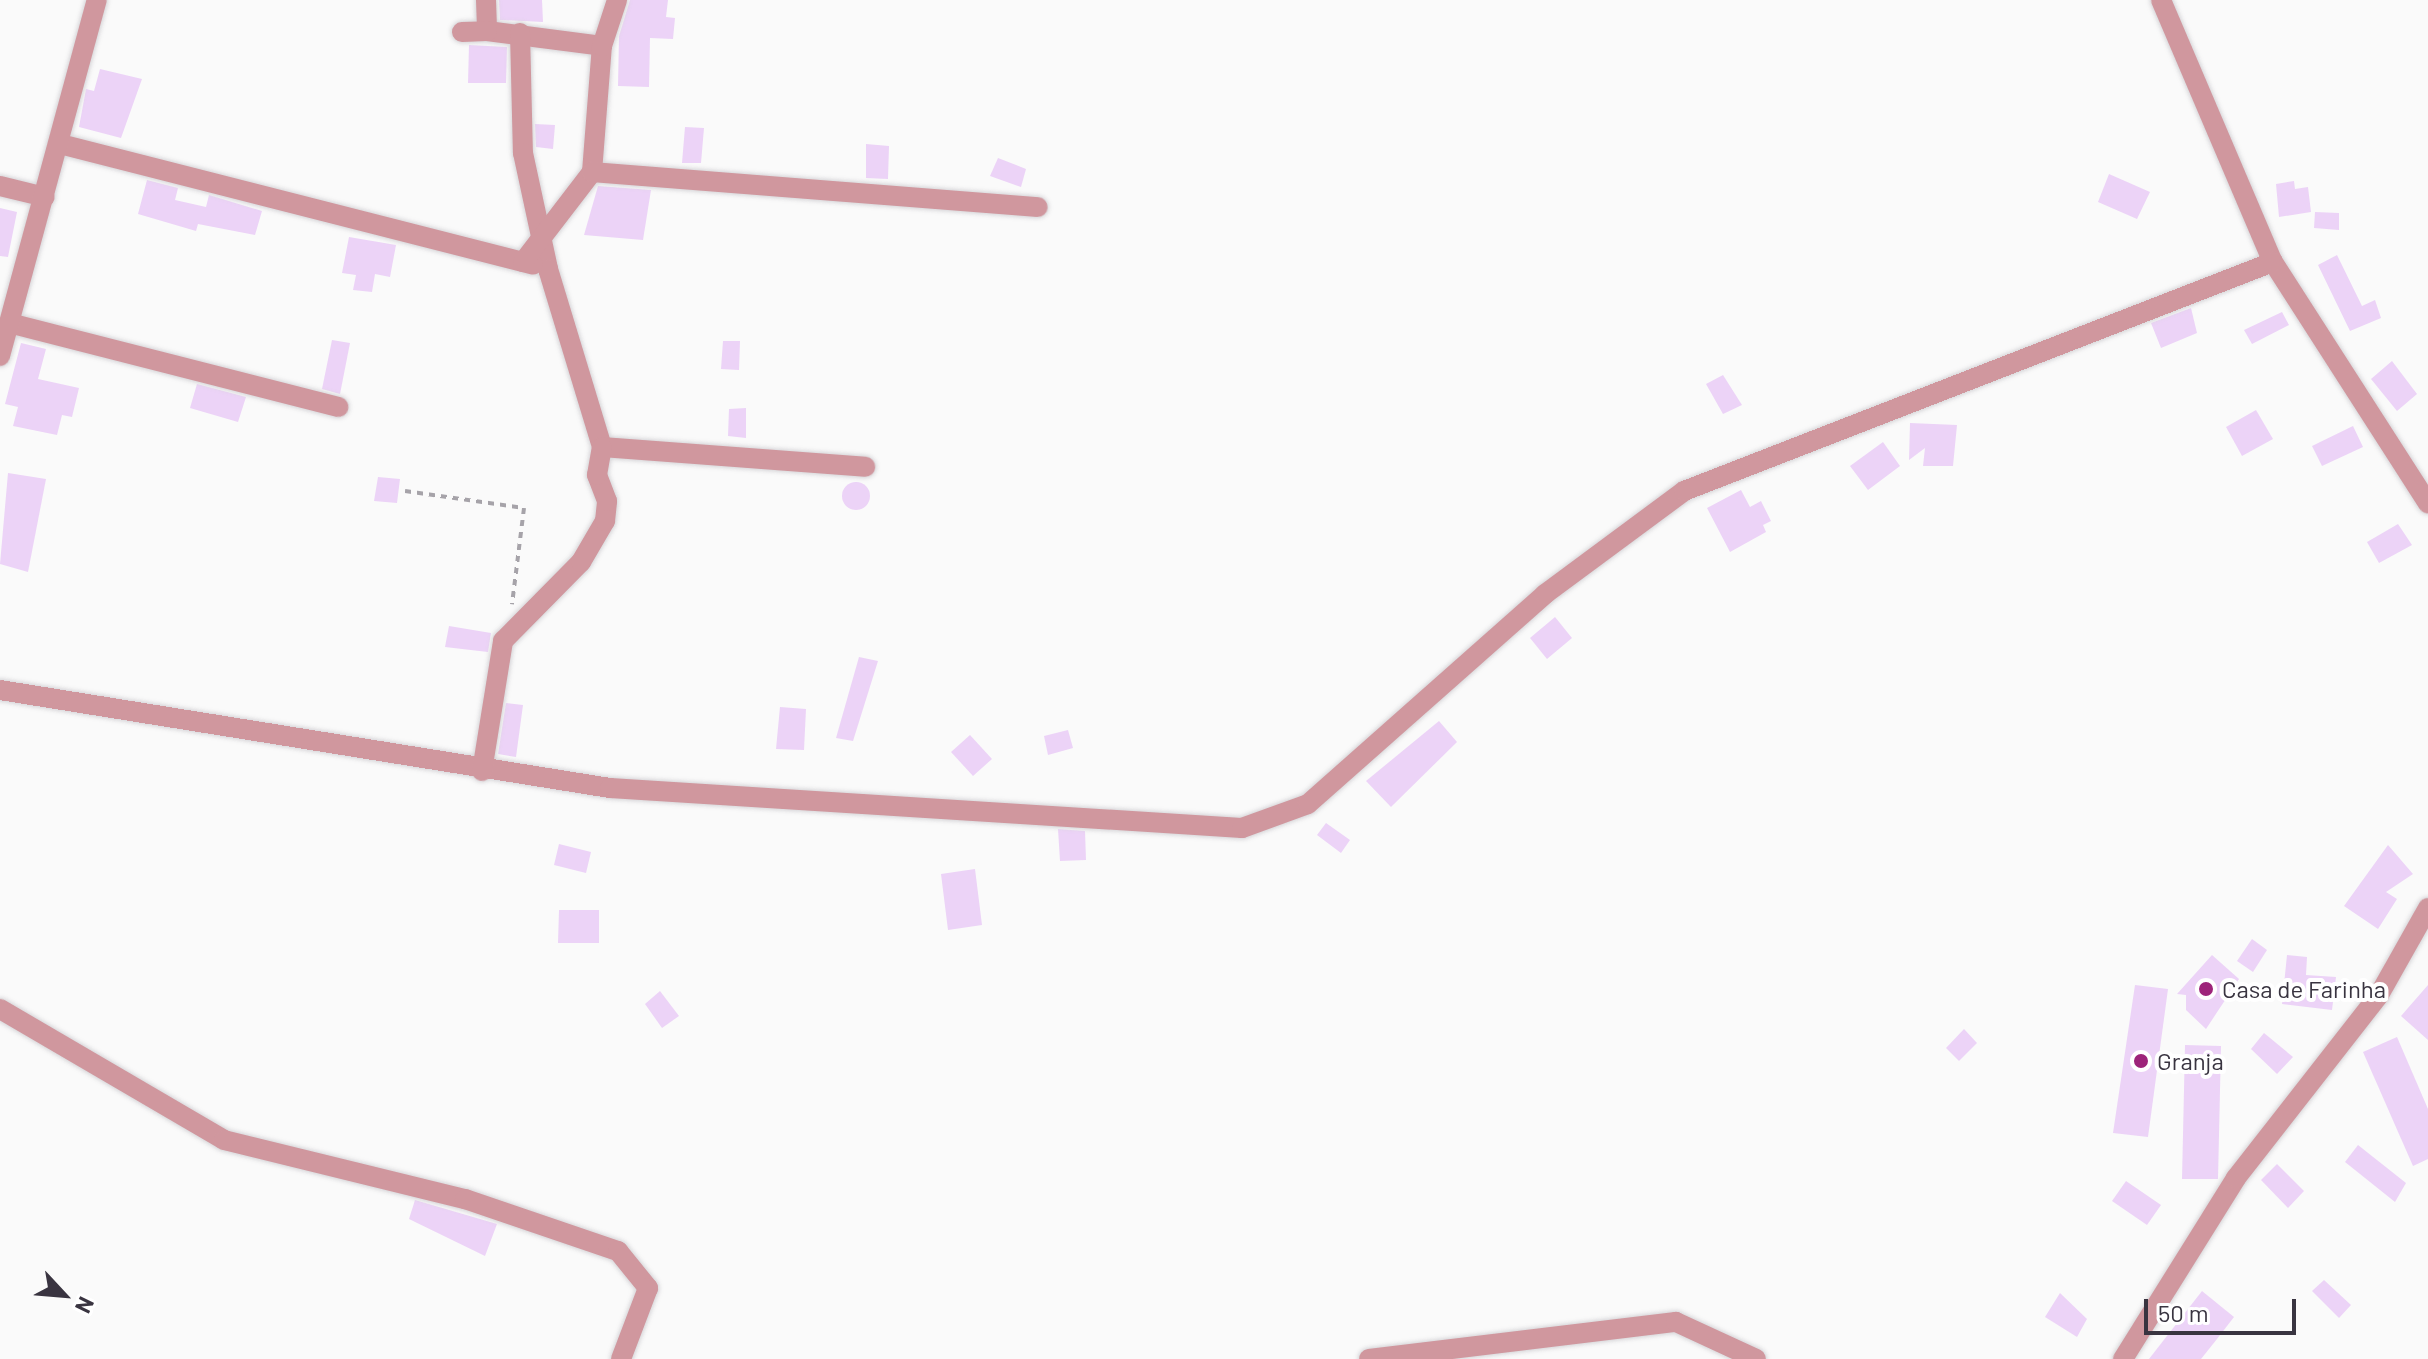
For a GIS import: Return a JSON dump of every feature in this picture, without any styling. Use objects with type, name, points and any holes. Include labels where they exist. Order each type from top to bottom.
[{"type":"street","points":[[0,356],[97,0]]},
{"type":"street","points":[[486,0],[487,31]]},
{"type":"street","points":[[523,262],[592,172],[602,46],[617,0]]},
{"type":"street","points":[[2161,0],[2273,262],[2428,503]]},
{"type":"street","points":[[462,32],[520,33],[602,46]]},
{"type":"street","points":[[482,771],[507,634],[562,583],[599,534],[607,509],[597,475],[602,447],[548,269],[523,153],[520,33]]},
{"type":"street","points":[[60,144],[548,269]]},
{"type":"street","points":[[592,172],[1038,207]]},
{"type":"street","points":[[0,186],[45,197]]},
{"type":"street","points":[[0,690],[482,771],[840,808],[1225,829],[1275,820],[1308,804],[1533,603],[1684,491],[2273,262]]},
{"type":"street","points":[[9,323],[338,407]]},
{"type":"street","points":[[602,447],[865,467]]},
{"type":"street","points":[[2123,1359],[2236,1178],[2379,995],[2428,908]]},
{"type":"street","points":[[0,1009],[224,1140],[465,1199],[618,1251],[648,1288],[621,1359]]},
{"type":"street","points":[[1369,1359],[1676,1322],[1756,1359]]},
{"type":"path","points":[[405,491],[524,508],[507,634]]},
{"type":"building","points":[[499,0],[542,0],[543,22],[500,20]]},
{"type":"building","points":[[630,0],[668,0],[666,17],[675,18],[673,39],[650,38],[649,87],[618,86],[619,36]]},
{"type":"building","points":[[469,45],[507,47],[506,83],[468,83]]},
{"type":"building","points":[[100,69],[142,79],[121,138],[79,127],[86,89],[94,91]]},
{"type":"building","points":[[535,124],[555,125],[553,149],[536,147]]},
{"type":"building","points":[[685,127],[704,128],[701,163],[682,163]]},
{"type":"building","points":[[866,144],[889,146],[888,179],[866,178]]},
{"type":"building","points":[[998,158],[1026,169],[1021,187],[990,176]]},
{"type":"building","points":[[2109,174],[2150,192],[2137,219],[2098,202]]},
{"type":"building","points":[[147,180],[178,188],[175,200],[206,207],[209,195],[262,211],[255,235],[198,224],[196,231],[138,214]]},
{"type":"building","points":[[2294,181],[2295,189],[2308,187],[2311,212],[2279,217],[2276,184]]},
{"type":"building","points":[[598,186],[651,190],[643,240],[584,235]]},
{"type":"building","points":[[0,208],[17,212],[8,257],[0,256]]},
{"type":"building","points":[[2315,212],[2339,213],[2339,230],[2314,228]]},
{"type":"building","points":[[349,237],[396,245],[390,277],[375,274],[372,292],[353,290],[356,275],[342,273]]},
{"type":"building","points":[[2337,255],[2362,306],[2375,300],[2381,318],[2350,331],[2318,265]]},
{"type":"building","points":[[2191,308],[2197,333],[2161,348],[2151,323]]},
{"type":"building","points":[[2282,312],[2289,325],[2252,344],[2244,330]]},
{"type":"building","points":[[332,340],[350,343],[340,394],[322,389]]},
{"type":"building","points":[[723,341],[740,341],[739,370],[721,369]]},
{"type":"building","points":[[21,343],[46,349],[38,379],[79,388],[72,417],[62,415],[57,435],[13,426],[18,407],[5,404]]},
{"type":"building","points":[[2392,361],[2417,394],[2397,411],[2371,379]]},
{"type":"building","points":[[1723,375],[1742,405],[1723,414],[1706,384]]},
{"type":"building","points":[[197,384],[246,397],[238,422],[190,408]]},
{"type":"building","points":[[746,408],[746,438],[728,436],[729,409]]},
{"type":"building","points":[[2256,410],[2273,439],[2242,456],[2226,427]]},
{"type":"building","points":[[1910,423],[1957,425],[1953,466],[1923,466],[1925,448],[1909,460]]},
{"type":"building","points":[[2353,426],[2363,447],[2322,466],[2312,446]]},
{"type":"building","points":[[1883,442],[1900,466],[1868,490],[1850,466]]},
{"type":"building","points":[[8,473],[46,479],[28,572],[0,564]]},
{"type":"building","points":[[378,477],[400,479],[397,503],[374,501]]},
{"type":"building","points":[[856,482],[866,486],[870,496],[866,506],[856,510],[846,506],[842,496],[846,486]]},
{"type":"building","points":[[1741,490],[1750,507],[1761,501],[1771,521],[1763,525],[1766,532],[1730,552],[1707,508]]},
{"type":"building","points":[[2398,524],[2412,545],[2379,563],[2367,542]]},
{"type":"building","points":[[1555,617],[1572,638],[1547,659],[1530,638]]},
{"type":"building","points":[[449,626],[491,633],[488,652],[445,647]]},
{"type":"building","points":[[859,657],[878,661],[853,741],[836,738]]},
{"type":"building","points":[[506,703],[523,705],[516,757],[498,754]]},
{"type":"building","points":[[780,707],[806,709],[804,750],[776,749]]},
{"type":"building","points":[[1439,721],[1457,742],[1391,807],[1366,781]]},
{"type":"building","points":[[1068,730],[1073,748],[1048,755],[1044,736]]},
{"type":"building","points":[[970,735],[992,759],[973,776],[951,752]]},
{"type":"building","points":[[1326,823],[1350,840],[1341,853],[1317,835]]},
{"type":"building","points":[[1058,829],[1085,831],[1086,860],[1060,861]]},
{"type":"building","points":[[559,844],[591,852],[586,873],[554,865]]},
{"type":"building","points":[[2388,845],[2413,874],[2386,892],[2397,899],[2378,929],[2344,906]]},
{"type":"building","points":[[975,869],[982,925],[948,930],[941,874]]},
{"type":"building","points":[[559,910],[599,910],[599,943],[558,943]]},
{"type":"building","points":[[2252,939],[2267,950],[2253,972],[2237,961]]},
{"type":"building","name":"Casa de Farinha","points":[[2212,955],[2239,979],[2206,1029],[2186,1010],[2186,995],[2177,994]]},
{"type":"building","points":[[2287,955],[2307,957],[2306,975],[2336,977],[2332,1010],[2282,1004]]},
{"type":"building","name":"Granja","points":[[2135,985],[2168,989],[2148,1137],[2113,1133]]},
{"type":"building","points":[[2428,985],[2428,1040],[2401,1016]]},
{"type":"building","points":[[660,991],[679,1016],[662,1028],[645,1004]]},
{"type":"building","points":[[1964,1029],[1977,1043],[1959,1061],[1946,1048]]},
{"type":"building","points":[[2264,1033],[2293,1057],[2277,1074],[2251,1049]]},
{"type":"building","points":[[2397,1037],[2428,1109],[2428,1159],[2413,1166],[2363,1052]]},
{"type":"building","name":"Granja","points":[[2185,1045],[2221,1046],[2218,1179],[2182,1179]]},
{"type":"building","points":[[2358,1145],[2406,1183],[2395,1202],[2345,1162]]},
{"type":"building","points":[[2277,1164],[2304,1191],[2288,1208],[2261,1180]]},
{"type":"building","points":[[2126,1181],[2161,1205],[2147,1225],[2112,1201]]},
{"type":"building","points":[[415,1200],[497,1224],[485,1256],[409,1219]]},
{"type":"building","points":[[2324,1280],[2351,1305],[2339,1318],[2312,1291]]},
{"type":"building","points":[[2202,1291],[2234,1317],[2217,1339],[2201,1359],[2149,1359]]},
{"type":"building","points":[[2060,1293],[2087,1319],[2077,1337],[2045,1317]]},
{"type":"place","name":"Casa de Farinha","points":[[2206,989]]},
{"type":"place","name":"Granja","points":[[2141,1061]]}]
